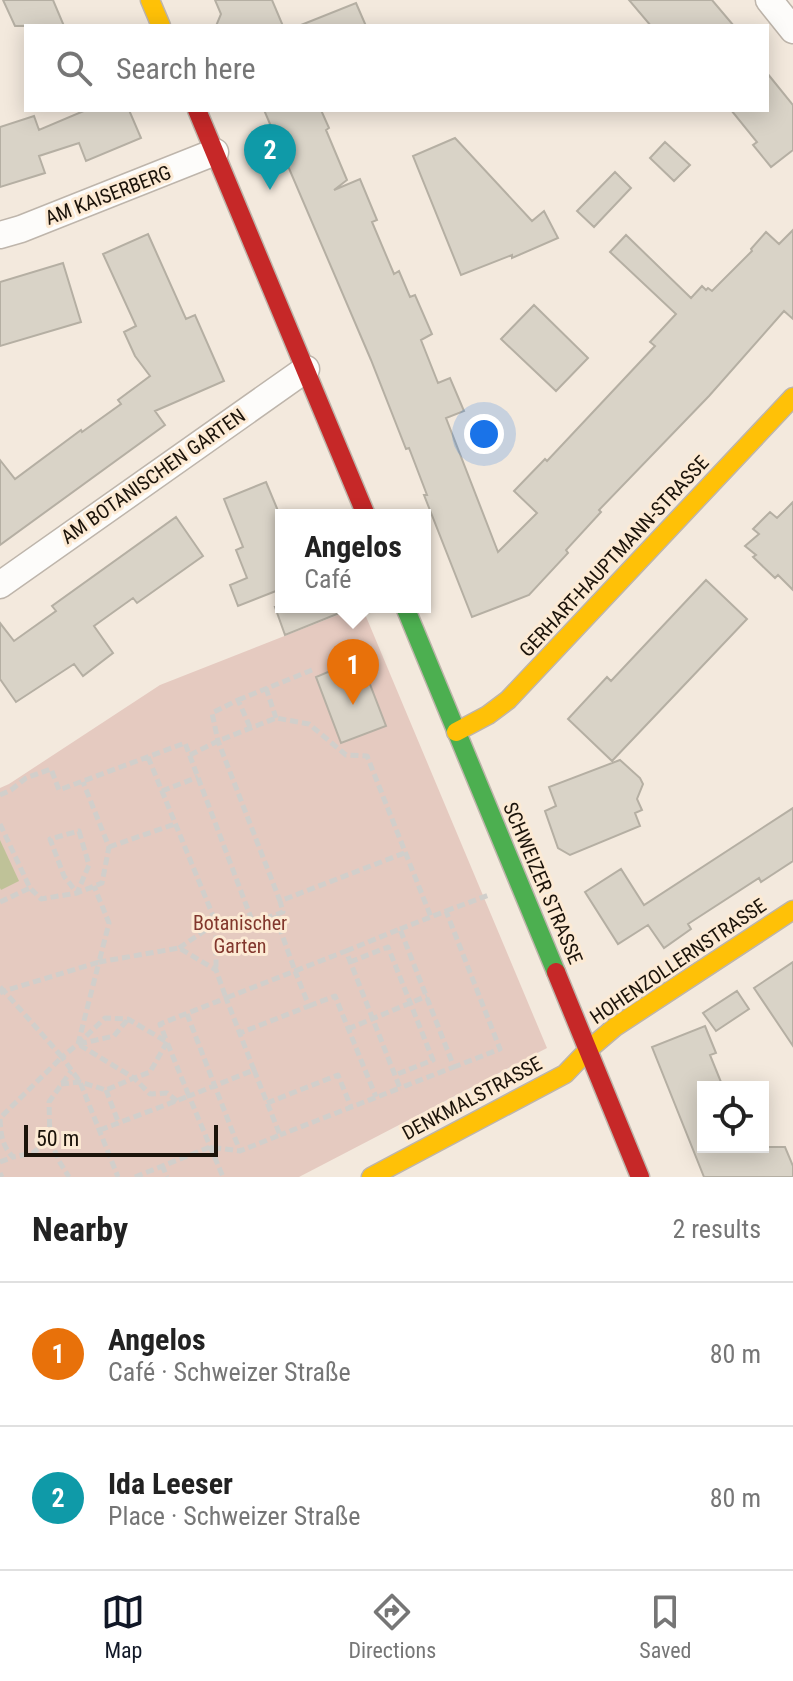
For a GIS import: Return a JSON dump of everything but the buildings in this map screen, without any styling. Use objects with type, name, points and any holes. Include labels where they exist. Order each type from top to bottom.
[{"type":"main road","points":[[150,0],[160,24]]},
{"type":"main road","points":[[198,112],[364,509]]},
{"type":"main road","name":"GERHART-HAUPTMANN-STRASSE","points":[[456,732],[508,700],[793,397]]},
{"type":"main road","name":"SCHWEIZER STRASSE","points":[[407,613],[640,1177]]},
{"type":"main road","name":"HOHENZOLLERNSTRASSE","points":[[588,1050],[615,1027],[793,910]]},
{"type":"main road","name":"DENKMALSTRASSE","points":[[371,1177],[565,1074],[588,1050]]},
{"type":"street","points":[[769,0],[793,30]]},
{"type":"street","name":"AM KAISERBERG","points":[[0,235],[215,152]]},
{"type":"street","name":"AM BOTANISCHEN GARTEN","points":[[0,585],[306,369]]},
{"type":"path","points":[[118,1177],[80,1082],[62,1057],[1,991],[99,962],[179,948],[216,923],[253,923],[283,912],[218,741],[212,713],[312,670]]},
{"type":"path","points":[[266,688],[276,718]]},
{"type":"path","points":[[238,700],[250,727]]},
{"type":"path","points":[[190,755],[276,718],[309,724],[346,755],[367,756],[431,917]]},
{"type":"path","points":[[0,795],[26,778],[51,769],[59,790],[185,743],[253,923]]},
{"type":"path","points":[[148,757],[216,923],[216,970],[280,1135]]},
{"type":"path","points":[[162,791],[198,777]]},
{"type":"path","points":[[0,824],[30,888],[41,899],[77,893],[102,883],[109,847],[83,782]]},
{"type":"path","points":[[109,847],[175,824]]},
{"type":"path","points":[[79,831],[89,865],[77,893],[64,876],[50,839],[79,831]]},
{"type":"path","points":[[280,901],[407,852]]},
{"type":"path","points":[[78,1044],[109,923],[94,886]]},
{"type":"path","points":[[0,901],[30,888]]},
{"type":"path","points":[[223,1177],[160,1024],[492,894]]},
{"type":"path","points":[[135,1177],[210,1147],[240,1151],[500,1049],[446,911]]},
{"type":"path","points":[[275,915],[309,1006]]},
{"type":"path","points":[[400,929],[454,1067]]},
{"type":"path","points":[[350,962],[388,947],[433,1060],[395,1075]]},
{"type":"path","points":[[179,948],[216,970]]},
{"type":"path","points":[[346,951],[400,1088]]},
{"type":"path","points":[[240,1033],[335,996],[376,1097]]},
{"type":"path","points":[[348,1029],[427,996]]},
{"type":"path","points":[[186,1013],[240,1151]]},
{"type":"path","points":[[13,1157],[2,1140],[0,1119],[105,1018],[128,1019],[167,1042]]},
{"type":"path","points":[[78,1044],[114,1036],[128,1019]]},
{"type":"path","points":[[61,1084],[80,1082],[106,1090],[150,1072],[167,1042]]},
{"type":"path","points":[[78,1044],[134,1078],[150,1094],[167,1093],[177,1101]]},
{"type":"path","points":[[100,1130],[254,1070]]},
{"type":"path","points":[[69,1177],[50,1139],[49,1102],[71,1071]]},
{"type":"path","points":[[267,1103],[338,1075],[351,1107]]},
{"type":"path","points":[[106,1090],[119,1124]]},
{"type":"path","points":[[0,1162],[33,1153],[50,1139]]},
{"type":"path","points":[[162,1165],[167,1177]]},
{"type":"green space","name":"Botanischer Garten","points":[[343,613],[365,613],[547,1048],[299,1177],[0,1177],[0,788],[160,685]]},
{"type":"shaded area","points":[[0,840],[19,881],[1,890],[0,888]]},
{"type":"traffic: fast","points":[[407,613],[556,972]]},
{"type":"traffic: slow","points":[[150,0],[160,24]]},
{"type":"traffic: slow","points":[[456,732],[508,700],[793,397]]},
{"type":"traffic: slow","points":[[371,1177],[565,1074],[615,1027],[793,910]]},
{"type":"traffic: jam","points":[[198,112],[363,509]]},
{"type":"traffic: jam","points":[[556,972],[640,1177]]},
{"type":"place","name":"Ida Leeser","points":[[270,190]]},
{"type":"place","name":"Angelos","points":[[353,705]]}]
